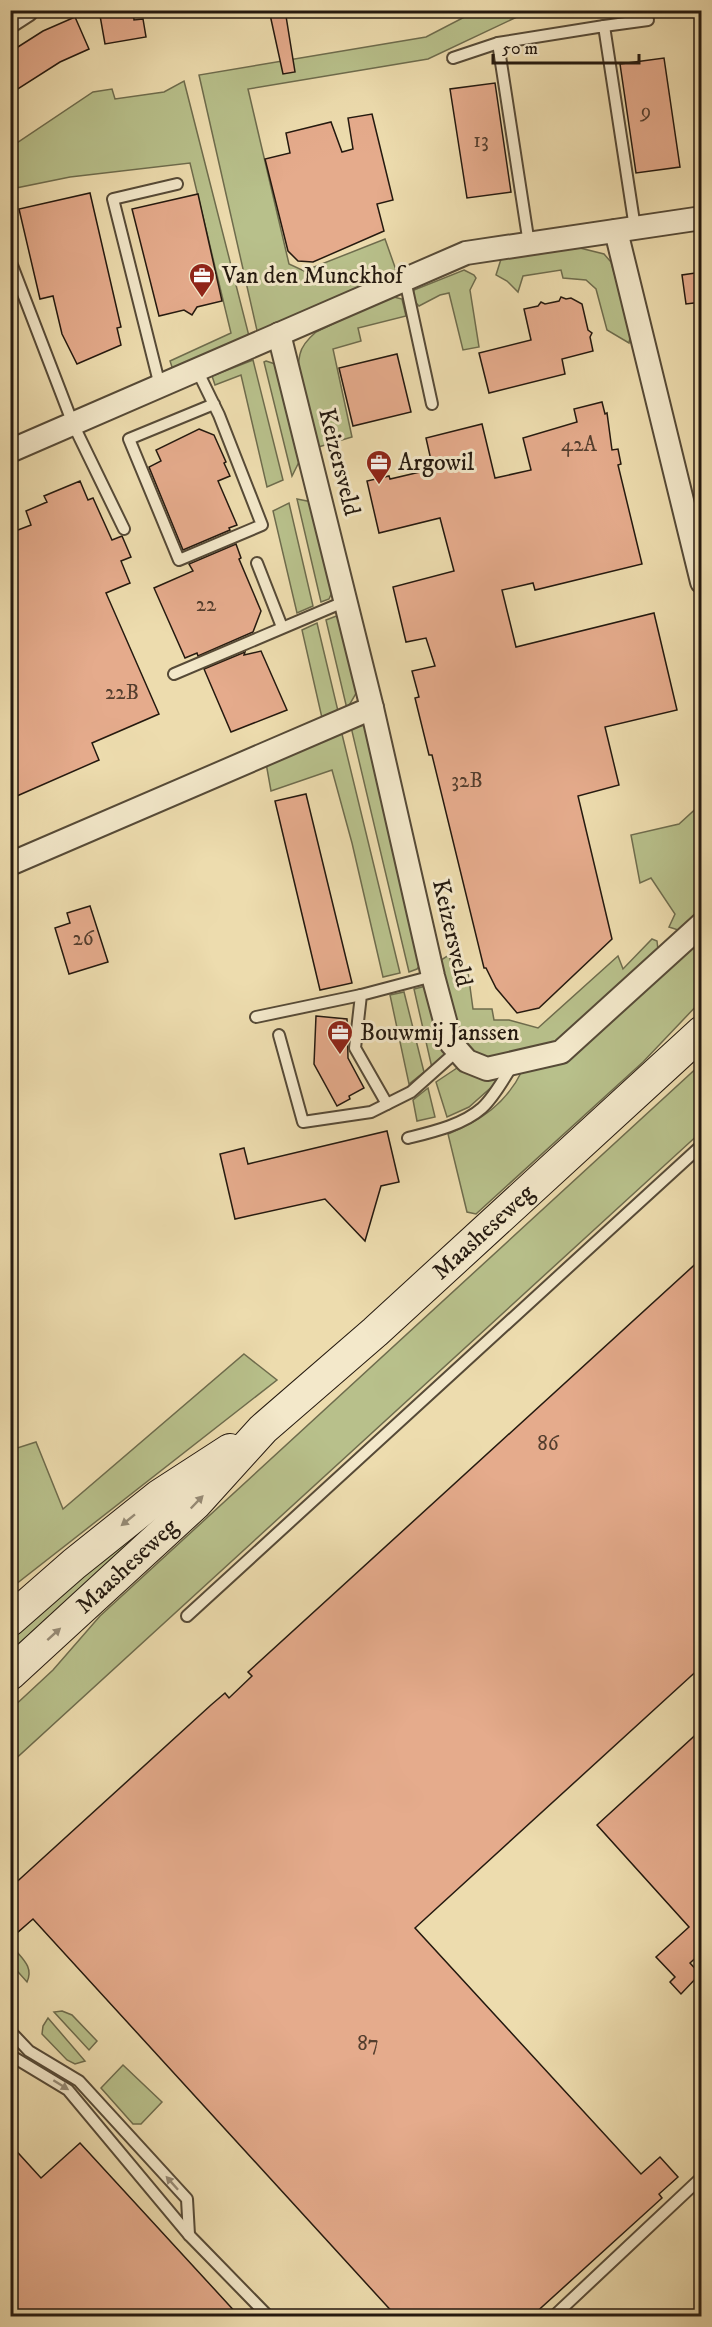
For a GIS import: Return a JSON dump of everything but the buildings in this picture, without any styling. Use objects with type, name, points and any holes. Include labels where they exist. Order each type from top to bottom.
[{"type":"main road","name":"Maasheseweg","points":[[10,1674],[195,1504],[263,1429],[375,1332],[702,1032]]},
{"type":"main road","name":"Maasheseweg","points":[[10,1620],[74,1564],[159,1496],[263,1429]]},
{"type":"street","points":[[10,21],[27,10]]},
{"type":"street","points":[[10,451],[466,253],[702,218]]},
{"type":"street","points":[[626,229],[702,582]]},
{"type":"street","name":"Keizersveld","points":[[279,334],[372,708],[433,976],[452,1043],[458,1051]]},
{"type":"street","points":[[10,864],[372,708]]},
{"type":"street","points":[[458,1051],[467,1061],[487,1069],[561,1052],[702,924]]},
{"type":"lane","points":[[453,58],[498,43],[648,20]]},
{"type":"lane","points":[[604,26],[626,229]]},
{"type":"lane","points":[[498,43],[528,244]]},
{"type":"lane","points":[[160,386],[113,199],[177,184]]},
{"type":"lane","points":[[10,260],[73,424],[124,529]]},
{"type":"lane","points":[[405,280],[432,404]]},
{"type":"lane","points":[[197,370],[214,404],[262,525],[179,560],[129,439],[214,404]]},
{"type":"lane","points":[[257,563],[282,627]]},
{"type":"lane","points":[[174,674],[345,601]]},
{"type":"lane","points":[[256,1017],[361,995],[433,976]]},
{"type":"lane","points":[[361,995],[355,1047],[387,1104]]},
{"type":"lane","points":[[279,1035],[303,1122],[371,1112],[411,1092],[458,1051]]},
{"type":"lane","points":[[408,1138],[442,1130],[481,1109],[497,1090],[513,1064]]},
{"type":"lane","points":[[187,1616],[702,1145]]},
{"type":"lane","points":[[10,2031],[29,2051],[80,2080],[187,2199],[189,2235]]},
{"type":"lane","points":[[10,2055],[68,2090],[189,2235],[268,2316]]},
{"type":"lane","points":[[554,2316],[702,2177]]},
{"type":"green space","points":[[476,11],[555,11],[519,16],[428,59],[248,89],[289,264],[304,271],[385,239],[396,270],[258,335],[199,75],[426,37]]},
{"type":"green space","points":[[184,81],[249,336],[173,370],[170,361],[231,333],[190,163],[70,177],[11,189],[11,147],[93,92],[112,89],[115,99],[164,92]]},
{"type":"green space","points":[[580,248],[604,254],[611,262],[631,333],[629,343],[607,330],[596,289],[586,280],[563,278],[561,270],[523,276],[518,292],[507,281],[496,275],[502,256]]},
{"type":"green space","points":[[464,270],[476,278],[470,290],[479,347],[463,350],[449,293],[419,306],[411,298],[414,290]]},
{"type":"green space","points":[[390,296],[402,299],[406,316],[358,328],[361,341],[333,349],[352,437],[315,448],[300,388],[298,364],[302,348],[316,332]]},
{"type":"green space","points":[[253,360],[283,480],[267,487],[241,375],[215,385],[212,376]]},
{"type":"green space","points":[[264,362],[275,364],[280,371],[301,458],[292,476]]},
{"type":"green space","points":[[297,499],[312,502],[333,590],[329,599],[321,602]]},
{"type":"green space","points":[[289,503],[313,606],[297,613],[273,511]]},
{"type":"green space","points":[[339,615],[358,690],[347,709],[326,620]]},
{"type":"green space","points":[[317,623],[338,711],[322,718],[302,630]]},
{"type":"green space","points":[[365,725],[421,964],[417,969],[409,972],[351,727]]},
{"type":"green space","points":[[341,730],[400,973],[383,977],[352,843],[332,770],[271,791],[266,763]]},
{"type":"green space","points":[[701,804],[701,909],[678,930],[669,927],[675,914],[651,878],[640,883],[631,835],[679,824]]},
{"type":"green space","points":[[701,937],[701,1001],[643,1062],[476,1214],[467,1212],[448,1134],[491,1110],[516,1083],[522,1071]]},
{"type":"green space","points":[[652,939],[657,941],[658,950],[558,1043],[479,1059],[460,1041],[441,960],[449,955],[454,973],[468,972],[473,1009],[492,1009],[494,1020],[509,1020],[538,1028],[618,956],[623,969]]},
{"type":"green space","points":[[426,986],[449,1055],[432,1068],[414,989]]},
{"type":"green space","points":[[404,992],[424,1072],[409,1084],[390,995]]},
{"type":"green space","points":[[701,1064],[701,1132],[11,1763],[11,1709],[53,1670],[100,1616]]},
{"type":"green space","points":[[457,1068],[482,1078],[504,1076],[469,1107],[447,1117],[436,1082]]},
{"type":"green space","points":[[428,1088],[435,1117],[417,1121],[413,1100]]},
{"type":"green space","points":[[244,1354],[277,1380],[11,1588],[11,1450],[36,1442],[63,1509]]},
{"type":"green space","points":[[197,1483],[11,1659],[11,1631]]},
{"type":"green space","points":[[17,1952],[29,1969],[27,1982],[11,1964],[11,1958]]},
{"type":"green space","points":[[62,2011],[72,2015],[97,2041],[89,2050],[54,2012]]},
{"type":"green space","points":[[48,2018],[85,2061],[75,2064],[67,2060],[42,2034],[43,2026]]},
{"type":"green space","points":[[123,2065],[162,2102],[141,2124],[133,2124],[101,2088]]},
{"type":"place","name":"Van den Munckhof","points":[[202,299]]},
{"type":"place","name":"Argowil","points":[[379,486]]},
{"type":"place","name":"Bouwmij Janssen","points":[[340,1056]]}]
